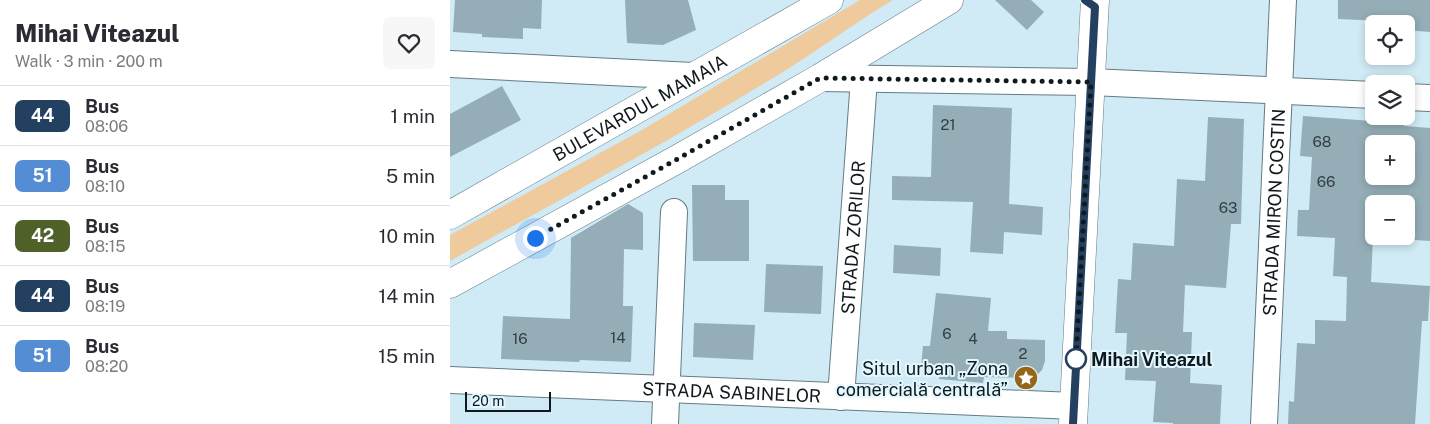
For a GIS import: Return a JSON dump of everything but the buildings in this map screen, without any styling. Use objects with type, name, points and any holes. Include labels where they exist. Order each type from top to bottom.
[{"type":"main road","name":"BULEVARDUL MAMAIA","points":[[450,215],[829,0]]},
{"type":"main road","points":[[450,284],[669,164],[820,78],[949,0]]},
{"type":"main road","points":[[1074,415],[1095,0]]},
{"type":"street","name":"STRADA MIRON COSTIN","points":[[1264,424],[1283,0]]},
{"type":"street","points":[[450,64],[693,76]]},
{"type":"street","points":[[820,78],[1091,82],[1365,95]]},
{"type":"street","name":"STRADA ZORILOR","points":[[841,396],[864,79]]},
{"type":"street","points":[[1415,97],[1430,98]]},
{"type":"street","points":[[665,424],[674,212]]},
{"type":"street","name":"STRADA SABINELOR","points":[[450,380],[841,396],[1074,415]]},
{"type":"shaded area","points":[[860,0],[893,0],[788,69],[733,102],[450,261],[450,235],[642,130]]},
{"type":"bus line","name":"44","points":[[1073,424],[1095,7],[1085,0]]},
{"type":"place","name":"Mihai Viteazul","points":[[1076,359]]},
{"type":"place","name":"Situl urban „Zona comercială centrală”","points":[[1026,378]]},
{"type":"route","points":[[535,238],[820,78],[1091,82],[1076,359]]}]
